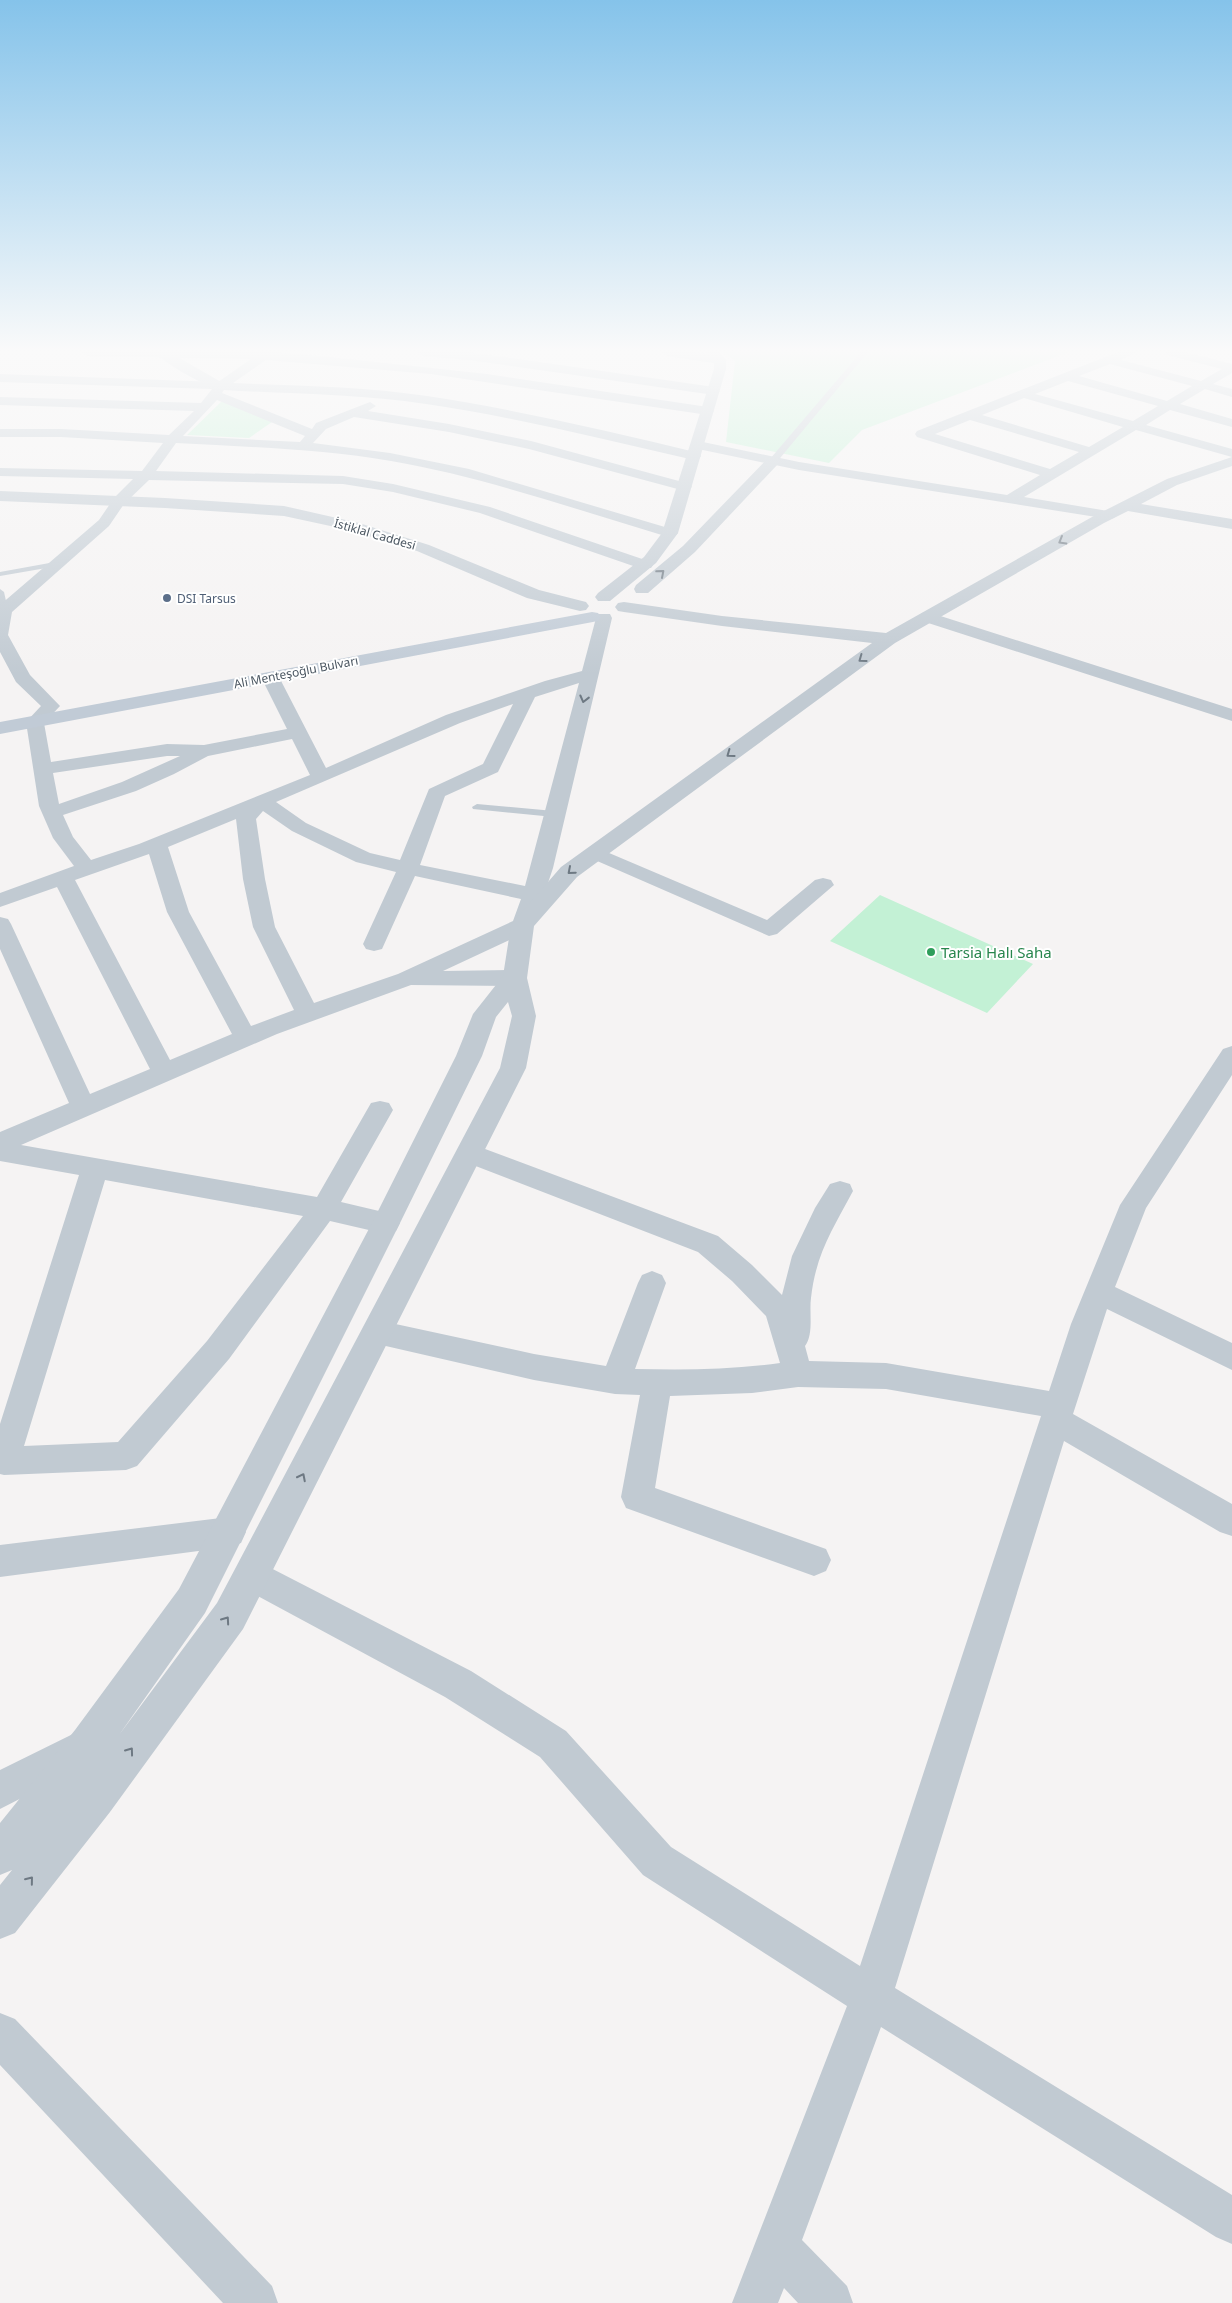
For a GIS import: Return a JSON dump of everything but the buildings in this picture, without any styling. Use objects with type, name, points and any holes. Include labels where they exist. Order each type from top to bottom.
[{"type":"main road","name":"Ali Menteşoğlu Bulvarı","points":[[0,728],[594,614]]},
{"type":"main road","name":"Ali Menteşoğlu Bulvarı","points":[[0,715],[355,648],[594,614]]},
{"type":"street","points":[[88,869],[63,838],[52,812],[35,722],[50,706],[22,678],[0,635],[4,610],[55,564],[104,524],[120,501],[147,474],[157,459]]},
{"type":"street","points":[[402,459],[469,473],[670,533],[685,553]]},
{"type":"street","points":[[586,459],[685,487]]},
{"type":"street","points":[[604,597],[650,560],[670,533],[693,459]]},
{"type":"street","points":[[761,459],[1010,499],[1230,522]]},
{"type":"street","points":[[1004,459],[1051,474]]},
{"type":"street","points":[[1010,499],[1075,459]]},
{"type":"street","points":[[594,614],[622,612],[624,606],[685,553],[773,461]]},
{"type":"street","points":[[0,1143],[246,1038],[406,979],[523,925],[568,872],[889,639],[1117,510],[1172,482],[1232,461]]},
{"type":"street","points":[[0,472],[343,480],[393,488],[485,510],[588,547],[644,564]]},
{"type":"street","name":"İstiklal Caddesi","points":[[0,496],[284,511],[353,526],[423,548],[532,594],[594,614],[722,621]]},
{"type":"street","points":[[0,1918],[96,1798],[230,1616],[513,1068],[524,1016],[515,978],[523,925],[542,868],[590,674],[594,614],[588,600],[604,597],[618,600],[624,606],[722,621],[889,639]]},
{"type":"street","points":[[928,616],[1232,715]]},
{"type":"street","points":[[0,900],[156,843],[321,777],[453,720],[590,674]]},
{"type":"street","points":[[270,677],[321,777]]},
{"type":"street","points":[[374,944],[408,868],[436,793],[491,768],[527,694]]},
{"type":"street","points":[[43,769],[167,750],[204,751],[298,732]]},
{"type":"street","points":[[52,812],[107,796],[181,764],[204,751]]},
{"type":"street","points":[[261,801],[299,827],[363,858],[533,894]]},
{"type":"street","points":[[261,801],[246,818],[254,879],[264,927],[308,1014]]},
{"type":"street","points":[[156,843],[178,912],[246,1038]]},
{"type":"street","points":[[595,853],[769,929],[823,885]]},
{"type":"street","points":[[63,878],[164,1072]]},
{"type":"street","points":[[0,924],[83,1106]]},
{"type":"street","points":[[406,979],[515,978]]},
{"type":"street","points":[[0,1855],[90,1744],[192,1601],[386,1223],[469,1056],[485,1014],[515,978]]},
{"type":"street","points":[[755,2303],[871,1998],[1086,1324],[1134,1204],[1232,1055]]},
{"type":"street","points":[[95,1168],[4,1461],[126,1456],[218,1350],[324,1209],[380,1110]]},
{"type":"street","points":[[0,1151],[324,1209],[386,1223]]},
{"type":"street","points":[[469,1153],[708,1244],[742,1272],[779,1310],[798,1374]]},
{"type":"street","points":[[798,1374],[794,1318],[799,1281],[815,1232],[840,1190]]},
{"type":"street","points":[[615,1381],[652,1283]]},
{"type":"street","points":[[1099,1292],[1232,1357]]},
{"type":"street","points":[[377,1332],[534,1367],[615,1381],[657,1383],[752,1380],[798,1374],[886,1376],[1057,1413],[1232,1521]]},
{"type":"street","points":[[657,1383],[637,1497],[814,1560]]},
{"type":"street","points":[[0,1560],[229,1532]]},
{"type":"street","points":[[250,1575],[458,1684],[553,1744],[657,1861],[871,1998],[1232,2221]]},
{"type":"street","points":[[0,1790],[90,1744]]},
{"type":"street","points":[[0,2034],[255,2303]]},
{"type":"street","points":[[776,2246],[830,2303]]},
{"type":"lane","points":[[0,574],[55,564]]},
{"type":"lane","points":[[0,592],[4,610]]},
{"type":"lane","points":[[478,807],[554,814]]},
{"type":"green space","points":[[812,459],[833,459],[829,463]]},
{"type":"green space","name":"Tarsia Halı Saha","points":[[880,895],[1033,964],[987,1013],[830,941]]},
{"type":"place","name":"DSI Tarsus","points":[[167,598]]},
{"type":"place","name":"Tarsia Halı Saha","points":[[931,952]]}]
